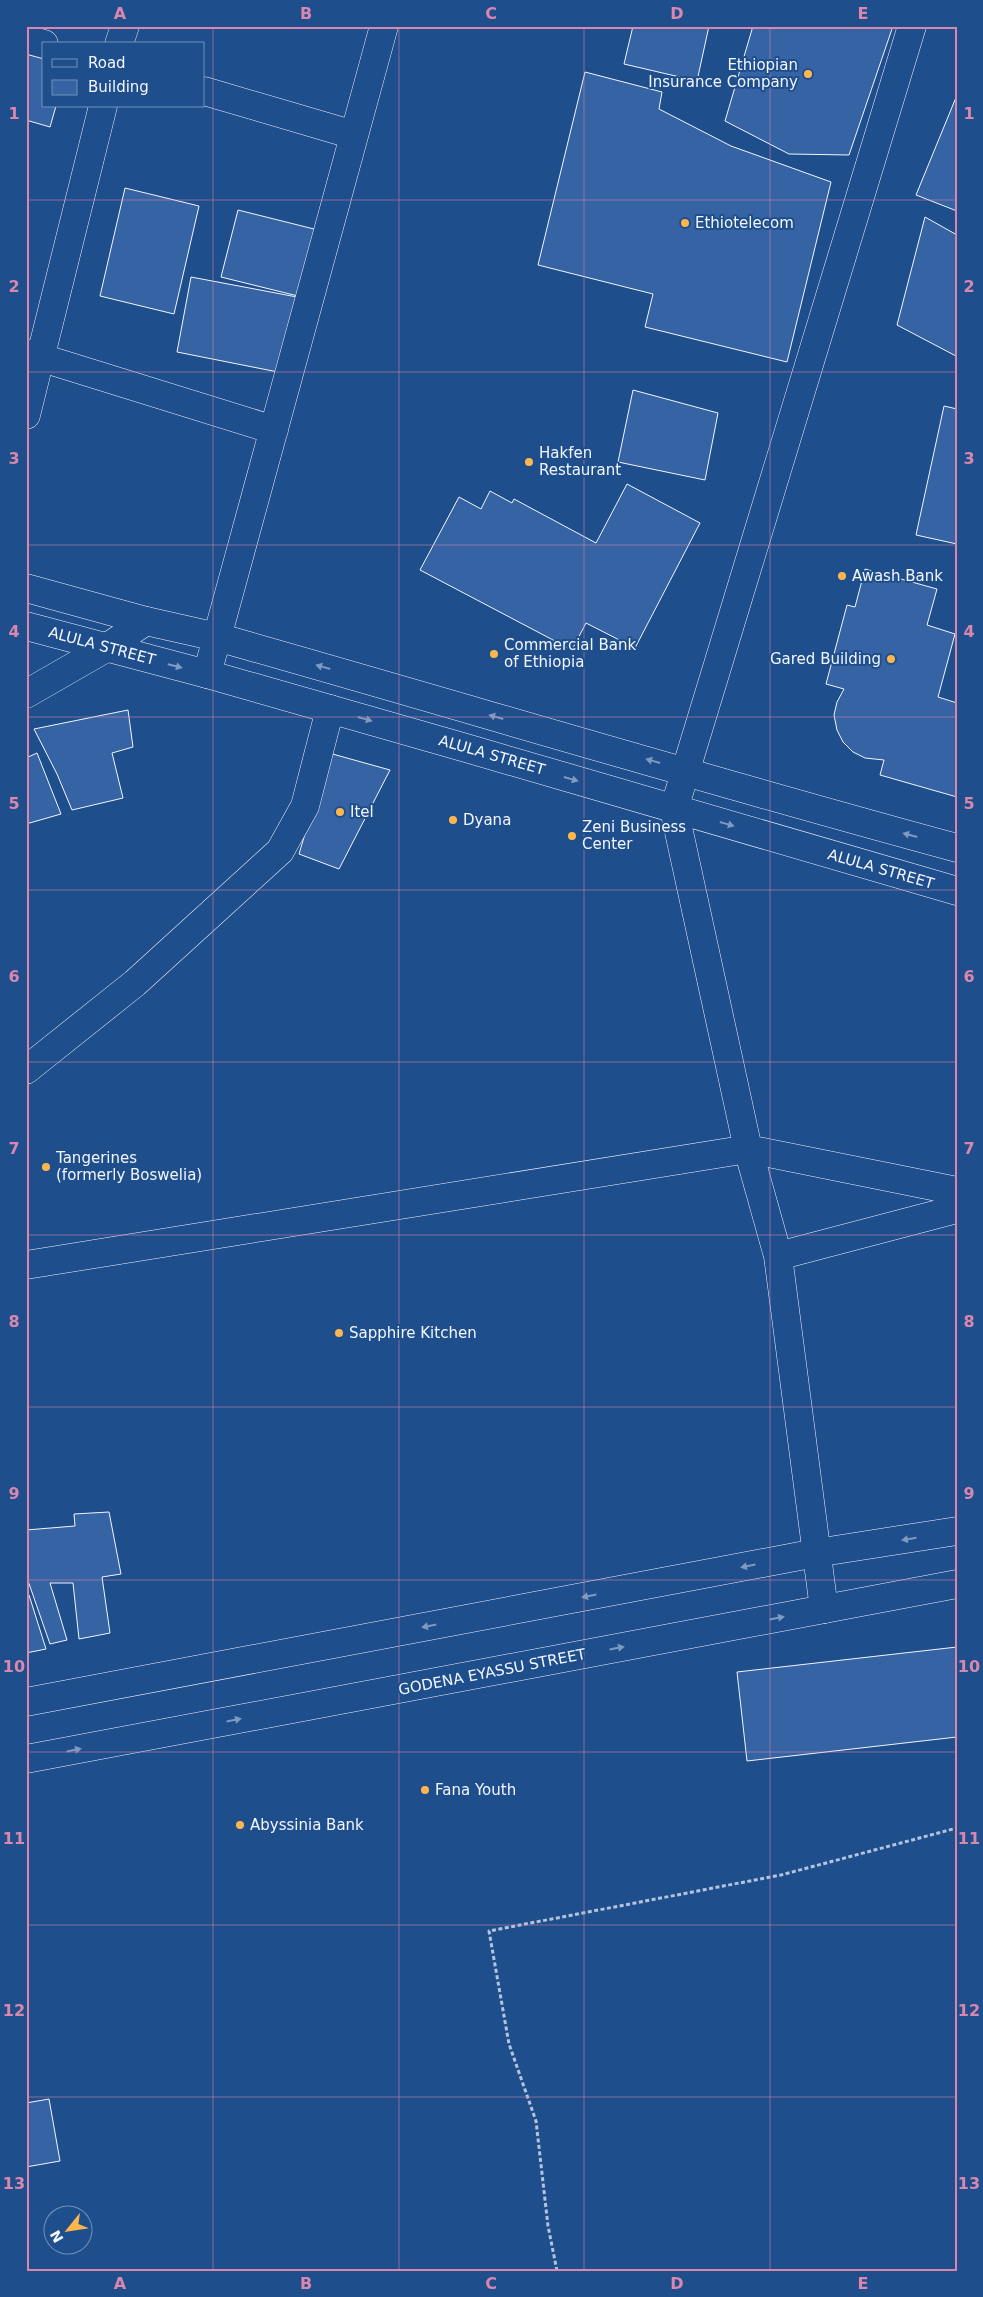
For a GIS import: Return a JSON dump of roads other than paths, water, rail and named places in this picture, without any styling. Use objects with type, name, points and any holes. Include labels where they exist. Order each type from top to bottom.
[{"type":"street","points":[[120,42],[124,26]]},
{"type":"street","points":[[207,674],[384,26]]},
{"type":"street","points":[[824,1609],[778,1256],[748,1149],[674,809],[912,26]]},
{"type":"street","points":[[26,39],[42,43]]},
{"type":"street","points":[[205,91],[354,135]]},
{"type":"street","points":[[26,415],[34,355],[102,108]]},
{"type":"street","points":[[34,355],[274,430]]},
{"type":"street","points":[[26,588],[146,621],[217,637],[687,771],[764,796],[957,848]]},
{"type":"street","points":[[26,694],[106,648],[146,621]]},
{"type":"street","name":"ALULA STREET","points":[[26,626],[330,709],[957,891]]},
{"type":"street","points":[[26,1070],[136,983],[280,851],[305,806],[330,709]]},
{"type":"street","points":[[26,1265],[748,1149],[957,1191]]},
{"type":"street","points":[[778,1256],[957,1209]]},
{"type":"street","points":[[26,1702],[816,1553],[957,1531]]},
{"type":"street","name":"GODENA EYASSU STREET","points":[[26,1759],[957,1584]]},
{"type":"place","name":"Ethiopian Insurance Company","points":[[808,74]]},
{"type":"place","name":"Ethiotelecom","points":[[685,223]]},
{"type":"place","name":"Hakfen Restaurant","points":[[529,462]]},
{"type":"place","name":"Awash Bank","points":[[842,576]]},
{"type":"place","name":"Commercial Bank of Ethiopia","points":[[494,654]]},
{"type":"place","name":"Gared Building","points":[[891,659]]},
{"type":"place","name":"Itel","points":[[340,812]]},
{"type":"place","name":"Dyana","points":[[453,820]]},
{"type":"place","name":"Zeni Business Center","points":[[572,836]]},
{"type":"place","name":"Tangerines (formerly Boswelia)","points":[[46,1167]]},
{"type":"place","name":"Sapphire Kitchen","points":[[339,1333]]},
{"type":"place","name":"Fana Youth","points":[[425,1790]]},
{"type":"place","name":"Abyssinia Bank","points":[[240,1825]]}]
